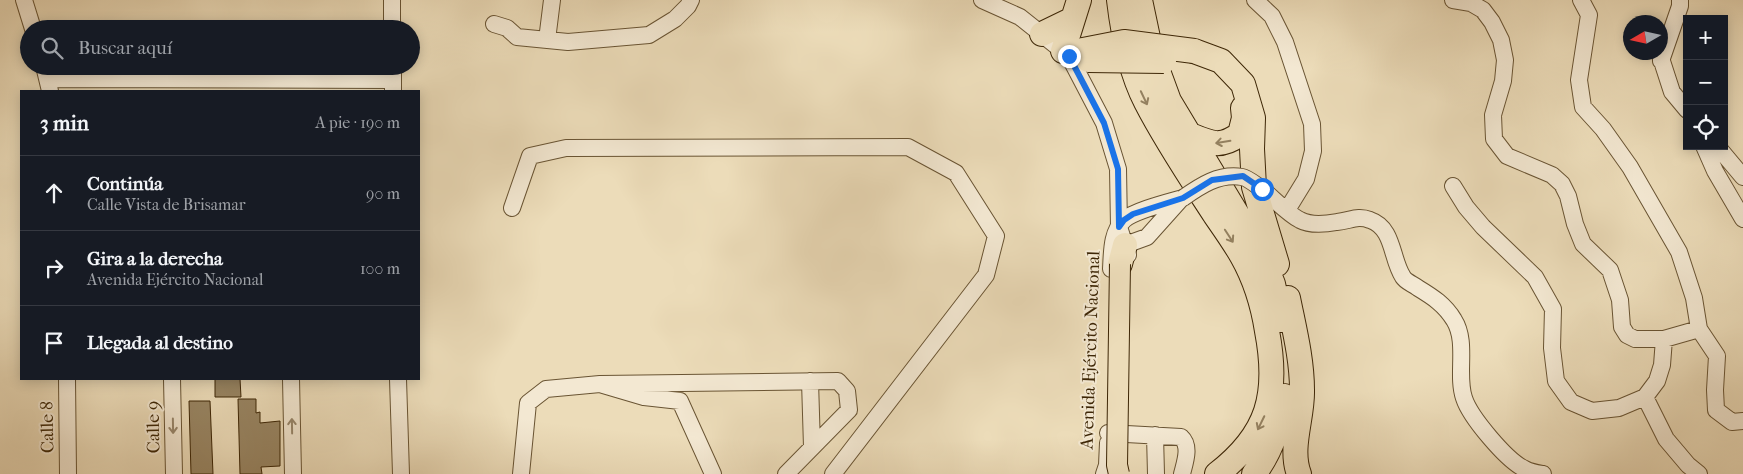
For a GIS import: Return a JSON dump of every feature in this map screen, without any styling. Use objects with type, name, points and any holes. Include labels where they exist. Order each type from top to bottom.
[{"type":"highway","points":[[1119,0],[1134,73],[1146,101],[1171,146],[1243,257],[1263,305],[1272,358],[1271,396],[1262,423],[1242,454],[1217,474]]},
{"type":"highway","points":[[1140,0],[1151,52],[1169,101],[1188,134],[1265,247]]},
{"type":"highway","points":[[1042,34],[1076,10]]},
{"type":"highway","points":[[1076,10],[1075,56],[1124,42],[1221,61],[1243,84],[1253,118],[1254,188],[1265,247],[1297,341],[1302,390],[1296,466],[1299,474]]},
{"type":"highway","points":[[1188,134],[1211,144],[1229,143],[1240,134],[1244,118],[1242,95],[1224,75],[1194,56]]},
{"type":"highway","points":[[1254,474],[1269,450],[1278,428],[1284,388],[1286,346],[1280,290]]},
{"type":"main road","points":[[1119,474],[1117,465],[1121,245]]},
{"type":"street","points":[[24,0],[30,20]]},
{"type":"street","points":[[392,0],[392,20]]},
{"type":"street","points":[[547,40],[552,0]]},
{"type":"street","points":[[494,24],[507,28],[517,37],[568,42],[650,35],[676,19],[691,0]]},
{"type":"street","name":"Avenida Ejército Nacional","points":[[982,0],[1020,17],[1075,56],[1104,123],[1118,169],[1121,245],[1130,261],[1115,433],[1104,474]]},
{"type":"street","points":[[1255,0],[1272,16],[1285,42],[1312,124],[1313,151],[1306,180],[1288,210]]},
{"type":"street","points":[[1453,0],[1471,3],[1483,10],[1492,22],[1501,40],[1505,60],[1503,80],[1493,115],[1494,139],[1507,156],[1552,175],[1562,184],[1568,196],[1583,244],[1610,270],[1620,300],[1622,327],[1627,335],[1635,339],[1664,339],[1699,329]]},
{"type":"street","points":[[1581,0],[1589,15],[1579,80],[1583,107],[1603,129],[1630,167],[1679,252],[1694,298],[1699,329],[1717,356],[1716,410],[1732,422],[1743,421]]},
{"type":"street","points":[[1666,15],[1670,0]]},
{"type":"street","points":[[1668,37],[1680,6],[1680,0]]},
{"type":"street","points":[[1661,60],[1672,92],[1683,105]]},
{"type":"street","points":[[48,79],[393,79]]},
{"type":"street","points":[[512,208],[530,156],[566,148],[908,147],[956,173],[996,236],[986,276],[833,474]]},
{"type":"street","points":[[1706,150],[1715,171],[1743,219]]},
{"type":"street","points":[[1720,150],[1743,177]]},
{"type":"street","points":[[1183,198],[1147,237],[1121,245],[1124,220],[1133,214],[1183,198],[1212,180],[1228,177],[1243,176],[1300,220],[1318,224],[1339,222],[1356,217],[1370,220],[1380,225],[1390,241],[1395,263],[1404,279],[1442,303],[1456,321],[1461,343],[1464,398],[1479,422],[1508,457],[1525,470],[1543,474]]},
{"type":"street","points":[[1453,186],[1466,207],[1483,227],[1535,277],[1553,309],[1552,348],[1556,381],[1571,402],[1592,411],[1619,408],[1645,397],[1657,381],[1662,365],[1664,339]]},
{"type":"street","name":"Calle 8","points":[[67,380],[68,474]]},
{"type":"street","name":"Calle 9","points":[[172,380],[174,474]]},
{"type":"street","points":[[291,380],[293,474]]},
{"type":"street","points":[[398,380],[401,474]]},
{"type":"street","points":[[810,381],[812,447]]},
{"type":"street","points":[[521,474],[528,403],[546,389],[600,384],[838,381],[847,391],[849,410],[786,474]]},
{"type":"street","points":[[600,384],[644,397],[680,401],[713,474]]},
{"type":"street","points":[[1645,397],[1666,439],[1688,465],[1699,474]]},
{"type":"street","points":[[1115,433],[1181,437],[1186,441],[1187,446],[1182,474]]},
{"type":"street","name":"Avenida Ejército Nacional","points":[[1115,433],[1127,474]]},
{"type":"street","points":[[1155,435],[1156,474]]},
{"type":"building","points":[[215,380],[240,380],[241,397],[215,397]]},
{"type":"building","points":[[238,399],[256,399],[256,413],[260,412],[260,423],[280,421],[280,466],[261,467],[262,474],[240,474]]},
{"type":"building","points":[[189,401],[210,401],[213,474],[191,474]]},
{"type":"route","points":[[1069,56],[1104,123],[1118,169],[1119,227],[1124,220],[1133,214],[1183,198],[1212,180],[1243,176],[1262,189]]}]
